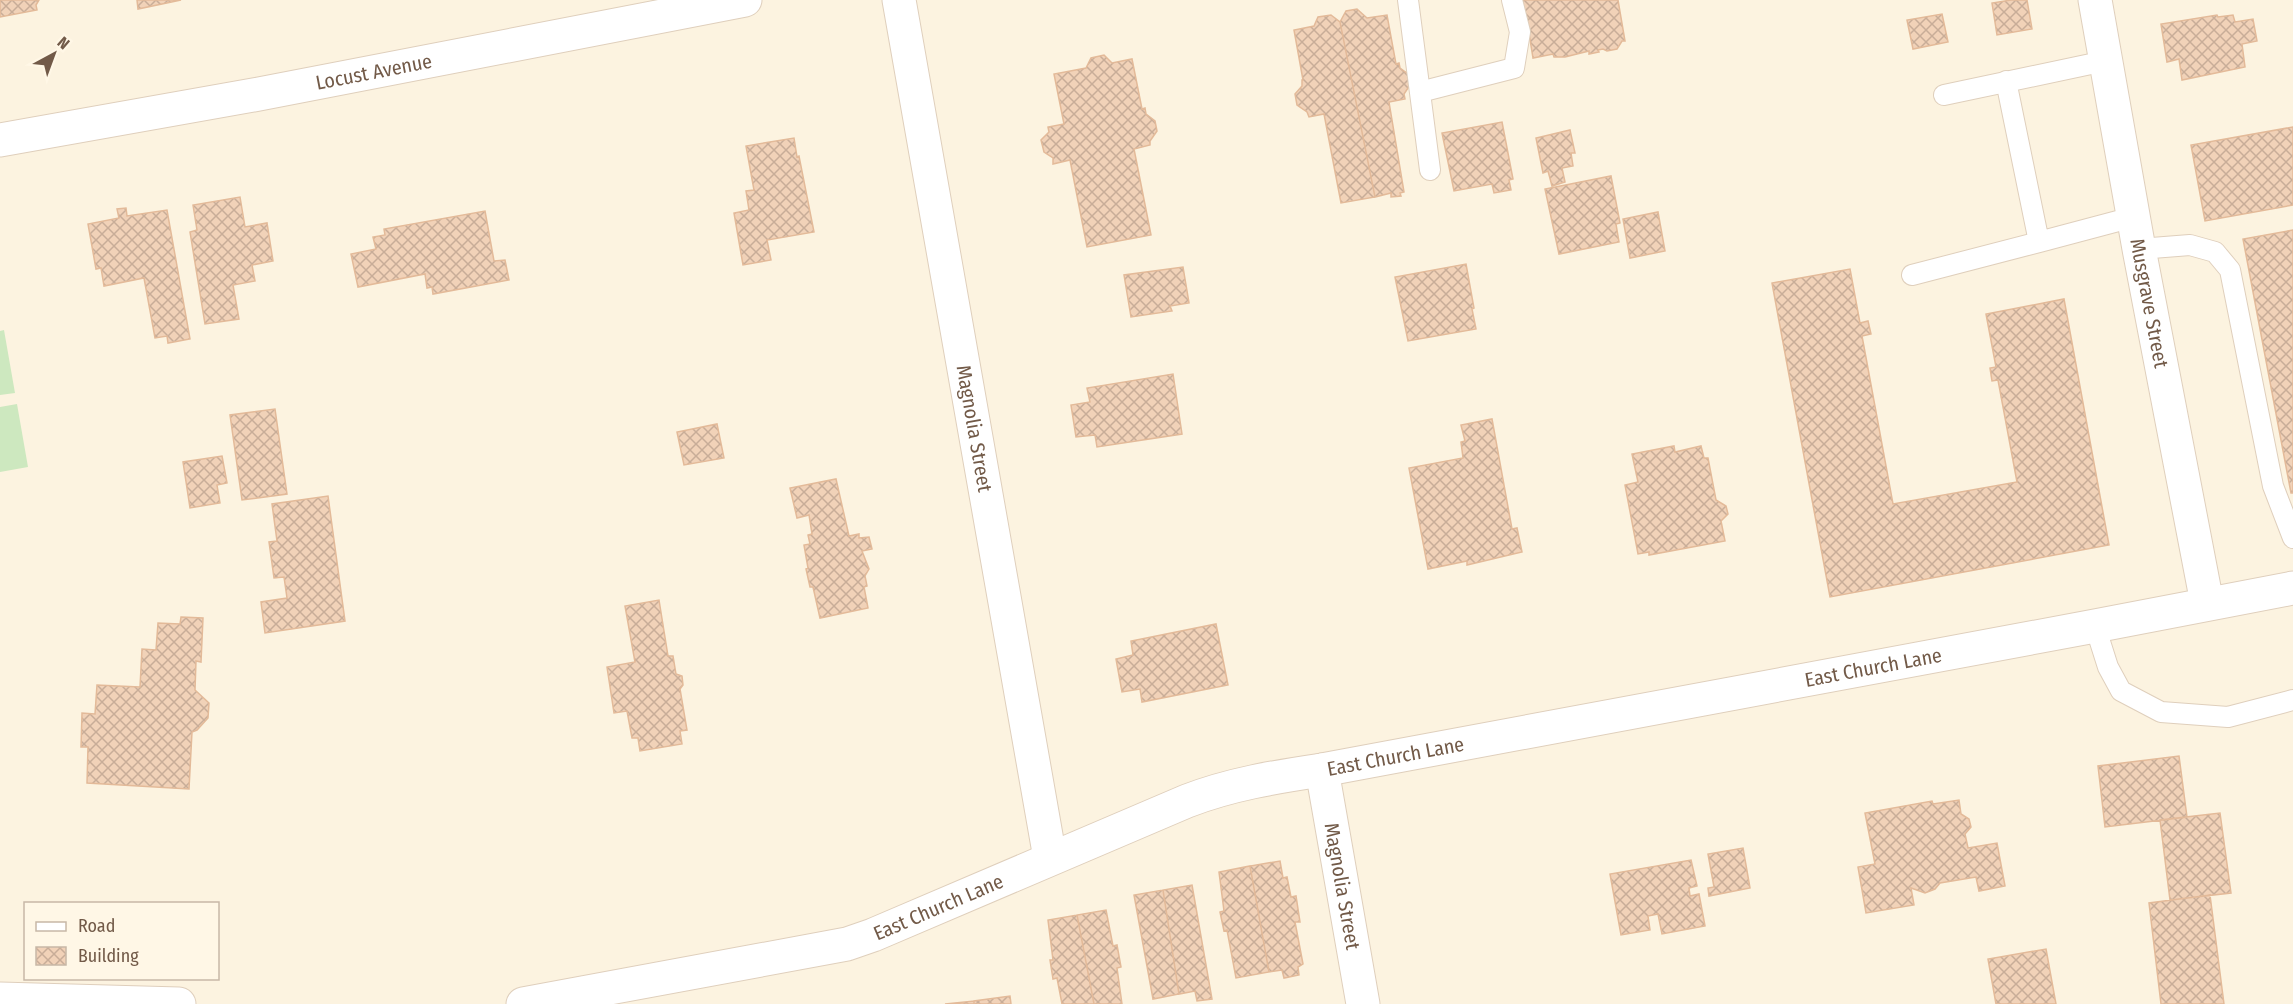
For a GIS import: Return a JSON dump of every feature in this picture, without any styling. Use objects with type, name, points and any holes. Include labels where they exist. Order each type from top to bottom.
[{"type":"street","name":"Locust Avenue","points":[[0,140],[259,94],[746,0]]},
{"type":"street","name":"Magnolia Street","points":[[899,0],[1050,858]]},
{"type":"street","name":"Musgrave Street","points":[[2094,0],[2207,603]]},
{"type":"street","name":"East Church Lane","points":[[523,1004],[677,991],[847,944],[1216,790],[1256,780],[1322,770],[2293,588]]},
{"type":"street","name":"Magnolia Street","points":[[1322,770],[1363,1004]]},
{"type":"street","points":[[0,999],[179,1004]]},
{"type":"lane","points":[[1408,0],[1430,170]]},
{"type":"lane","points":[[1420,92],[1514,68],[1520,32],[1512,0]]},
{"type":"lane","points":[[1944,95],[2105,61]]},
{"type":"lane","points":[[2006,81],[2039,242]]},
{"type":"lane","points":[[1911,275],[2133,217]]},
{"type":"lane","points":[[2139,249],[2190,245],[2215,252],[2230,270],[2273,486],[2293,538]]},
{"type":"lane","points":[[2095,626],[2108,667],[2121,691],[2161,712],[2228,717],[2293,700]]},
{"type":"green space","points":[[4,330],[15,393],[0,395],[0,331]]},
{"type":"green space","points":[[17,404],[28,467],[0,472],[0,407]]},
{"type":"building","points":[[0,0],[39,0],[36,5],[37,10],[0,17]]},
{"type":"building","points":[[137,0],[181,0],[138,9]]},
{"type":"building","points":[[1520,0],[1618,0],[1625,41],[1622,41],[1617,49],[1607,51],[1603,49],[1589,54],[1589,51],[1565,57],[1554,57],[1553,54],[1533,58],[1528,27]]},
{"type":"building","points":[[2027,0],[2032,29],[1997,35],[1992,3]]},
{"type":"building","points":[[1357,9],[1367,18],[1387,15],[1396,64],[1399,63],[1400,68],[1408,74],[1410,85],[1404,94],[1405,99],[1389,102],[1404,192],[1400,193],[1401,196],[1391,197],[1391,193],[1375,197],[1340,22],[1346,11]]},
{"type":"building","points":[[1942,14],[1948,42],[1913,49],[1907,20]]},
{"type":"building","points":[[1331,15],[1340,22],[1375,197],[1341,203],[1324,114],[1309,117],[1307,112],[1297,105],[1295,94],[1302,86],[1303,80],[1294,30],[1314,26],[1318,17]]},
{"type":"building","points":[[2217,15],[2218,17],[2233,15],[2235,22],[2253,19],[2257,41],[2242,44],[2245,67],[2182,80],[2179,59],[2167,62],[2161,24]]},
{"type":"building","points":[[1104,55],[1112,63],[1132,59],[1142,109],[1145,108],[1146,114],[1155,121],[1157,131],[1150,145],[1134,149],[1151,235],[1087,247],[1070,160],[1053,164],[1053,158],[1044,152],[1041,140],[1049,132],[1048,127],[1064,124],[1054,74],[1086,68],[1091,58]]},
{"type":"building","points":[[1502,122],[1513,179],[1509,180],[1511,190],[1494,193],[1492,184],[1454,191],[1442,133]]},
{"type":"building","points":[[2293,127],[2293,205],[2205,221],[2191,145]]},
{"type":"building","points":[[1570,130],[1575,153],[1571,153],[1573,166],[1562,168],[1565,182],[1552,186],[1548,171],[1543,173],[1536,138]]},
{"type":"building","points":[[794,138],[814,232],[767,240],[771,260],[743,265],[734,213],[749,210],[746,191],[754,190],[746,146]]},
{"type":"building","points":[[1611,176],[1620,223],[1616,224],[1619,242],[1559,254],[1545,189]]},
{"type":"building","points":[[240,197],[245,227],[267,223],[273,261],[252,265],[255,281],[233,285],[239,319],[205,324],[190,232],[197,230],[193,205]]},
{"type":"building","points":[[126,208],[127,216],[167,210],[190,339],[168,343],[167,336],[155,338],[144,278],[104,286],[101,268],[96,269],[88,224],[119,218],[117,209]]},
{"type":"building","points":[[485,211],[494,261],[505,260],[509,280],[433,294],[432,287],[427,288],[425,274],[358,287],[351,254],[376,249],[373,237],[385,235],[384,229]]},
{"type":"building","points":[[1658,212],[1665,251],[1630,258],[1623,219]]},
{"type":"building","points":[[2293,230],[2293,493],[2291,493],[2243,239]]},
{"type":"building","points":[[1466,264],[1476,329],[1408,341],[1395,277]]},
{"type":"building","points":[[1183,267],[1189,303],[1170,306],[1172,311],[1131,317],[1124,275]]},
{"type":"building","points":[[1850,269],[1860,323],[1868,321],[1871,334],[1862,336],[1893,504],[2017,482],[1998,380],[1992,381],[1990,368],[1996,367],[1986,314],[2064,299],[2109,545],[1830,597],[1772,283]]},
{"type":"building","points":[[1173,374],[1182,434],[1097,447],[1095,435],[1076,437],[1071,405],[1090,402],[1087,388]]},
{"type":"building","points":[[275,409],[287,494],[242,500],[230,415]]},
{"type":"building","points":[[1492,419],[1512,529],[1517,528],[1522,552],[1467,565],[1467,561],[1428,569],[1409,468],[1463,458],[1461,442],[1465,441],[1461,425]]},
{"type":"building","points":[[717,424],[724,458],[684,465],[677,432]]},
{"type":"building","points":[[1674,446],[1675,452],[1701,446],[1704,458],[1708,458],[1716,500],[1726,506],[1728,514],[1721,521],[1725,541],[1649,555],[1649,552],[1638,554],[1625,485],[1638,482],[1632,454]]},
{"type":"building","points":[[222,456],[227,483],[217,485],[220,503],[190,508],[183,462]]},
{"type":"building","points":[[836,479],[849,536],[859,534],[859,538],[869,537],[872,549],[862,551],[869,569],[865,576],[867,586],[864,587],[868,608],[820,618],[806,569],[808,568],[804,545],[810,544],[808,535],[812,534],[809,515],[797,518],[790,488]]},
{"type":"building","points":[[328,496],[345,621],[265,633],[261,602],[287,598],[284,577],[274,578],[269,542],[277,541],[272,504]]},
{"type":"building","points":[[659,600],[668,656],[673,656],[676,674],[682,676],[683,685],[680,689],[687,730],[680,731],[682,744],[640,751],[638,738],[632,738],[627,711],[614,713],[607,667],[635,662],[625,606]]},
{"type":"building","points":[[181,617],[203,618],[201,662],[196,661],[195,690],[209,703],[208,718],[192,732],[189,789],[87,783],[88,747],[81,747],[82,713],[95,714],[97,685],[140,687],[142,649],[156,650],[158,623],[180,624]]},
{"type":"building","points":[[1216,624],[1228,685],[1142,702],[1140,689],[1122,692],[1116,659],[1133,655],[1131,641]]},
{"type":"building","points":[[2179,756],[2187,817],[2105,827],[2098,766]]},
{"type":"building","points":[[1959,800],[1961,814],[1969,819],[1971,827],[1965,834],[1968,848],[1997,843],[2005,886],[1979,891],[1976,877],[1940,883],[1935,889],[1925,893],[1911,888],[1914,905],[1866,913],[1858,867],[1875,864],[1865,813],[1932,801],[1933,804]]},
{"type":"building","points":[[2220,813],[2231,893],[2170,900],[2160,820]]},
{"type":"building","points":[[1743,848],[1750,888],[1709,896],[1708,888],[1714,887],[1708,854]]},
{"type":"building","points":[[1691,860],[1697,886],[1689,888],[1690,896],[1699,894],[1705,926],[1662,934],[1658,914],[1648,916],[1650,930],[1621,935],[1610,874]]},
{"type":"building","points":[[1280,861],[1283,878],[1287,877],[1291,897],[1296,896],[1300,922],[1295,922],[1303,964],[1298,967],[1299,975],[1284,978],[1282,970],[1269,972],[1250,866]]},
{"type":"building","points":[[1250,866],[1269,972],[1236,978],[1227,930],[1224,931],[1220,912],[1224,911],[1219,872]]},
{"type":"building","points":[[1192,885],[1212,999],[1197,1001],[1195,991],[1179,994],[1163,890]]},
{"type":"building","points":[[1163,890],[1179,994],[1153,999],[1134,895]]},
{"type":"building","points":[[2210,895],[2224,1004],[2161,1004],[2149,903]]},
{"type":"building","points":[[1106,910],[1113,946],[1117,945],[1121,967],[1117,968],[1122,1004],[1094,1004],[1077,915]]},
{"type":"building","points":[[1077,915],[1094,1004],[1062,1004],[1057,978],[1053,979],[1048,920]]},
{"type":"building","points":[[2046,949],[2056,1004],[1996,1004],[1988,959]]},
{"type":"building","points":[[1010,996],[1011,1004],[974,1004],[974,1001]]},
{"type":"building","points":[[974,1001],[974,1004],[945,1004]]}]
